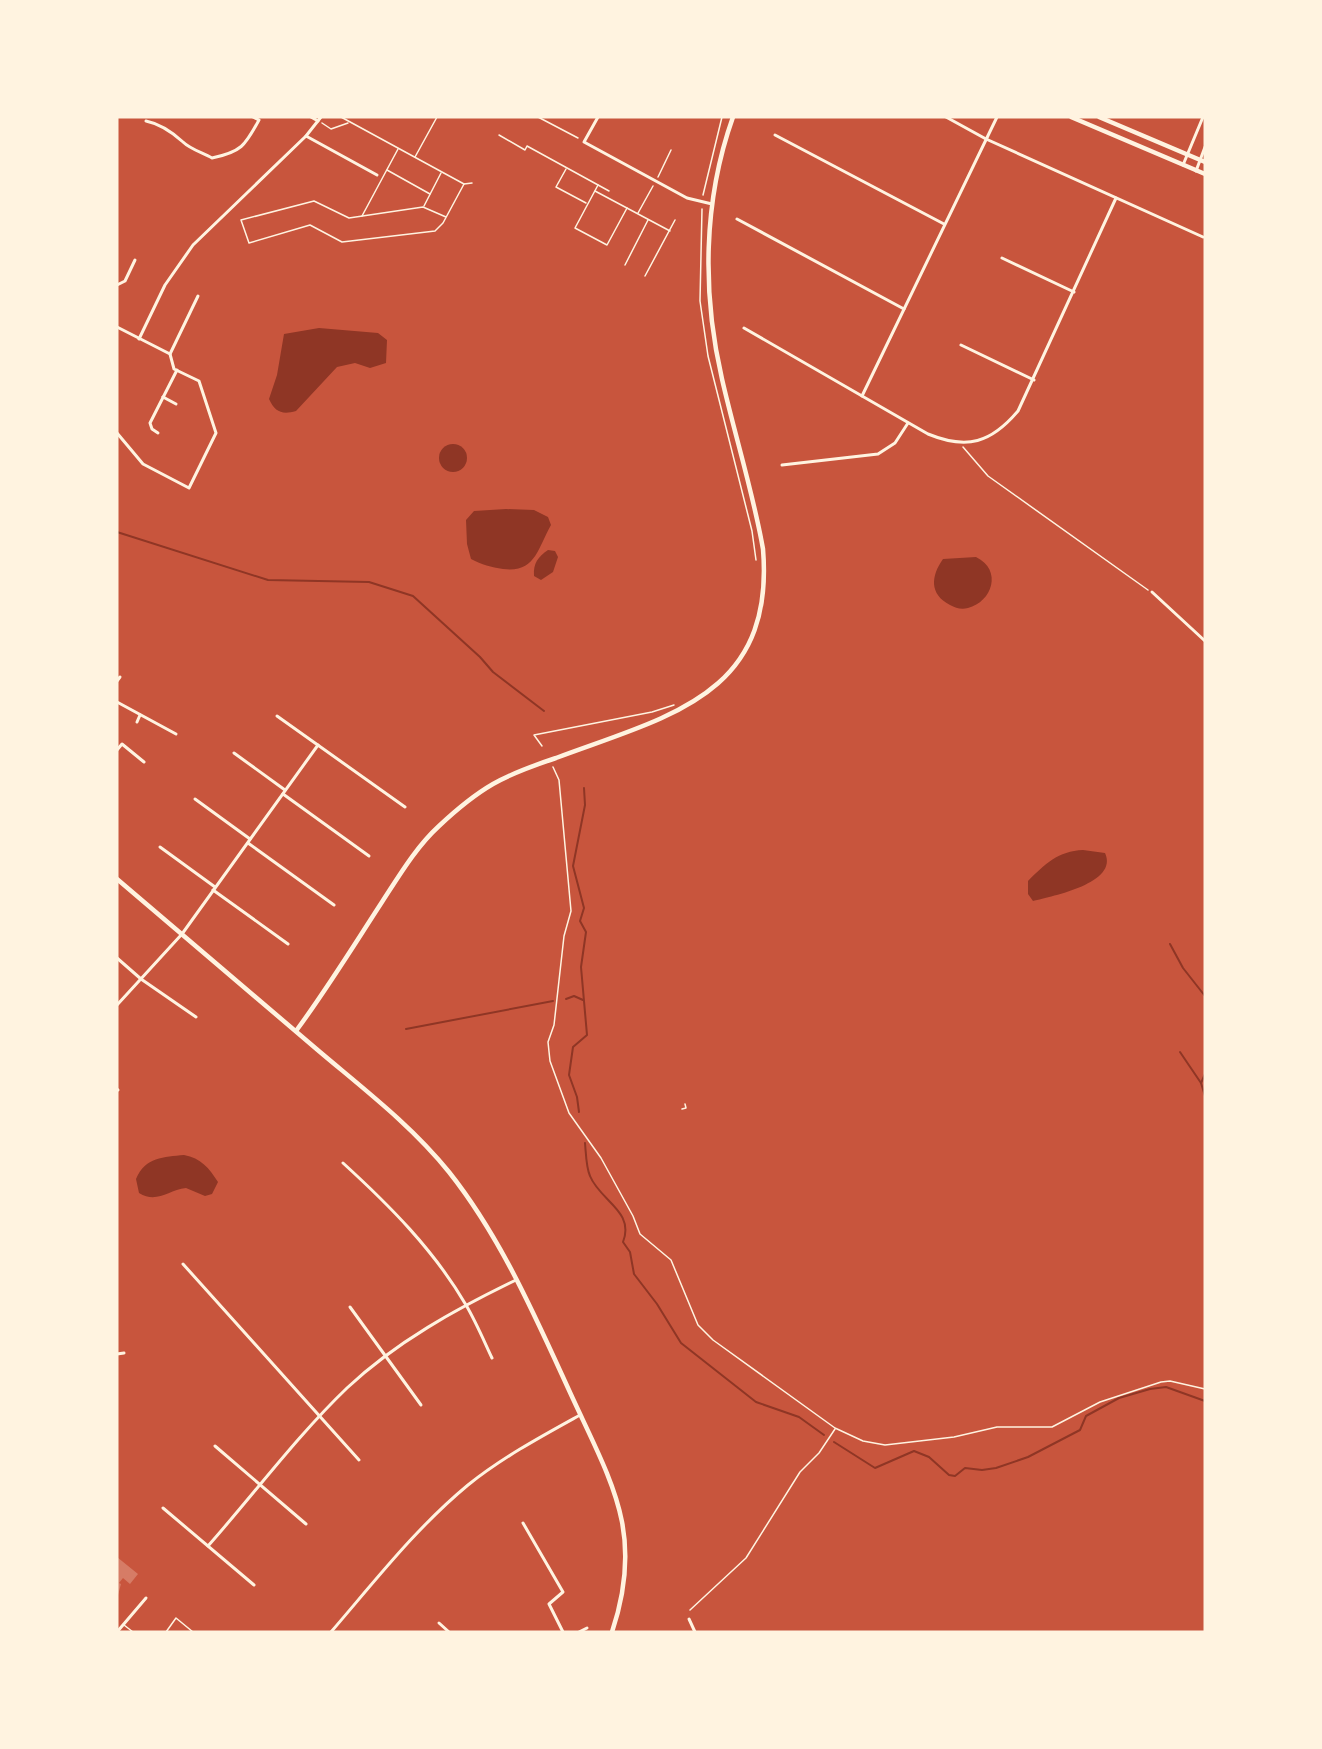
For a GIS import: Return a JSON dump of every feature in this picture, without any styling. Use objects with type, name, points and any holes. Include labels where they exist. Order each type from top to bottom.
[{"type":"street","points":[[154,117],[155,123]]},
{"type":"street","points":[[146,121],[155,123],[212,158],[234,153],[246,145],[259,120],[254,117]]},
{"type":"street","points":[[139,339],[165,285],[193,245],[306,136],[320,119],[311,117]]},
{"type":"street","points":[[598,117],[584,141],[677,192],[712,204]]},
{"type":"street","points":[[296,1031],[405,867],[438,827],[495,783],[668,717],[696,702],[731,672],[751,640],[763,598],[766,576],[764,549],[713,335],[708,267],[712,204],[721,159],[733,117]]},
{"type":"street","points":[[946,117],[986,139],[1203,237]]},
{"type":"street","points":[[862,396],[997,117]]},
{"type":"street","points":[[1071,117],[1205,174]]},
{"type":"street","points":[[1098,117],[1202,161]]},
{"type":"street","points":[[1183,166],[1203,117]]},
{"type":"street","points":[[775,135],[944,224]]},
{"type":"street","points":[[306,136],[377,175]]},
{"type":"street","points":[[1196,171],[1202,161],[1205,147]]},
{"type":"street","points":[[744,328],[908,423],[945,441],[960,443],[993,435],[1006,426],[1018,411],[1116,198]]},
{"type":"street","points":[[737,219],[904,309]]},
{"type":"street","points":[[1002,258],[1074,292]]},
{"type":"street","points":[[117,285],[125,281],[135,260]]},
{"type":"street","points":[[117,433],[143,464],[189,488],[216,433],[199,381],[174,369],[170,354],[198,296]]},
{"type":"street","points":[[117,327],[170,354]]},
{"type":"street","points":[[961,345],[1034,380]]},
{"type":"street","points":[[159,433],[152,429],[150,423],[177,370]]},
{"type":"street","points":[[163,398],[176,404]]},
{"type":"street","points":[[782,465],[878,454],[895,443],[908,423]]},
{"type":"street","points":[[1152,592],[1205,641]]},
{"type":"street","points":[[117,681],[120,677]]},
{"type":"street","points":[[117,702],[176,734]]},
{"type":"street","points":[[137,722],[140,715]]},
{"type":"street","points":[[277,716],[405,807]]},
{"type":"street","points":[[117,750],[122,744],[144,762]]},
{"type":"street","points":[[117,1005],[182,934],[318,745]]},
{"type":"street","points":[[234,753],[369,856]]},
{"type":"street","points":[[195,799],[250,839]]},
{"type":"street","points":[[247,843],[334,905]]},
{"type":"street","points":[[160,847],[288,944]]},
{"type":"street","points":[[117,879],[296,1031],[426,1146],[466,1196],[516,1280],[617,1496],[624,1528],[626,1570],[623,1598],[612,1632]]},
{"type":"street","points":[[117,958],[141,979],[196,1017]]},
{"type":"street","points":[[343,1163],[408,1226],[465,1304],[492,1358]]},
{"type":"street","points":[[183,1264],[359,1460]]},
{"type":"street","points":[[208,1546],[347,1388],[385,1356],[465,1304],[516,1280]]},
{"type":"street","points":[[350,1307],[421,1405]]},
{"type":"street","points":[[117,1354],[124,1353]]},
{"type":"street","points":[[331,1632],[425,1523],[460,1492],[517,1450],[580,1415]]},
{"type":"street","points":[[214,1446],[306,1524]]},
{"type":"street","points":[[163,1508],[254,1585]]},
{"type":"street","points":[[524,1523],[563,1592],[549,1604],[563,1632]]},
{"type":"street","points":[[117,1632],[146,1598]]},
{"type":"street","points":[[689,1619],[695,1632]]},
{"type":"street","points":[[439,1623],[449,1632]]},
{"type":"street","points":[[579,1632],[586,1628]]},
{"type":"lane","points":[[166,1632],[177,1618],[193,1632]]},
{"type":"lane","points":[[123,1624],[133,1632]]},
{"type":"path","points":[[341,117],[348,123],[464,184],[472,183]]},
{"type":"path","points":[[415,158],[437,117]]},
{"type":"path","points":[[538,117],[584,141]]},
{"type":"path","points":[[722,117],[706,173],[702,202],[699,244],[700,301],[708,356],[752,531],[757,565]]},
{"type":"path","points":[[320,119],[331,129],[348,123]]},
{"type":"path","points":[[499,135],[525,150],[527,146],[609,191]]},
{"type":"path","points":[[362,216],[398,149]]},
{"type":"path","points":[[567,168],[556,187],[588,204]]},
{"type":"path","points":[[387,170],[430,194]]},
{"type":"path","points":[[423,207],[442,172]]},
{"type":"path","points":[[446,218],[423,207],[349,218],[314,201],[241,220],[249,243],[310,225],[342,243],[435,231],[446,218],[464,184]]},
{"type":"path","points":[[598,185],[575,228],[607,245],[627,208]]},
{"type":"path","points":[[595,191],[670,231]]},
{"type":"path","points":[[625,265],[649,219]]},
{"type":"path","points":[[645,276],[675,220]]},
{"type":"path","points":[[960,443],[988,476],[1152,592]]},
{"type":"path","points":[[542,746],[534,735],[652,712],[681,701]]},
{"type":"path","points":[[552,765],[559,780],[571,911],[562,952],[554,1025],[549,1042],[550,1061],[565,1103],[627,1203],[640,1234],[670,1260],[698,1325],[739,1361],[835,1428],[863,1441],[885,1445],[912,1443],[997,1427],[1052,1427],[1100,1402],[1161,1382],[1170,1381],[1205,1389]]},
{"type":"path","points":[[690,1610],[746,1558],[800,1472],[819,1453],[835,1428]]},
{"type":"shaded area","points":[[319,328],[378,333],[387,340],[386,363],[370,368],[355,363],[337,367],[296,411],[287,413],[280,411],[269,399],[277,375],[284,334]]},
{"type":"shaded area","points":[[453,444],[463,448],[467,458],[463,468],[453,472],[443,468],[439,458],[443,448]]},
{"type":"shaded area","points":[[534,510],[548,517],[551,525],[534,558],[522,567],[514,569],[491,567],[471,559],[467,544],[466,520],[474,511]]},
{"type":"shaded area","points":[[548,550],[555,551],[558,557],[553,572],[541,580],[534,576],[534,567],[539,558]]},
{"type":"shaded area","points":[[976,557],[990,570],[992,577],[988,593],[976,605],[963,609],[943,601],[935,590],[934,578],[943,559]]},
{"type":"shaded area","points":[[1083,850],[1105,853],[1107,863],[1102,872],[1094,880],[1068,892],[1033,901],[1028,894],[1028,881],[1046,864],[1059,856]]},
{"type":"shaded area","points":[[184,1155],[200,1161],[215,1177],[218,1182],[212,1194],[205,1196],[186,1188],[157,1197],[139,1193],[136,1179],[144,1166],[169,1156]]},
{"type":"building","points":[[117,1557],[138,1574],[130,1584],[123,1578],[119,1583],[121,1584],[118,1595]]},
{"type":"waterway","points":[[117,532],[268,580],[369,582],[413,596],[480,657],[493,672],[544,711]]},
{"type":"waterway","points":[[579,1112],[577,1097],[569,1075],[573,1047],[587,1035],[581,967],[586,932],[580,921],[584,908],[573,866],[585,805],[584,788]]},
{"type":"waterway","points":[[1170,944],[1183,968],[1205,996]]},
{"type":"waterway","points":[[566,999],[574,996],[583,1000]]},
{"type":"waterway","points":[[406,1029],[553,1001]]},
{"type":"waterway","points":[[1180,1052],[1201,1083]]},
{"type":"waterway","points":[[1205,1074],[1201,1083],[1205,1096]]},
{"type":"waterway","points":[[585,1143],[590,1176],[624,1222],[623,1242],[630,1252],[634,1274],[657,1304],[681,1343],[756,1402],[799,1417],[824,1435]]},
{"type":"waterway","points":[[834,1442],[875,1468],[914,1451],[929,1457],[949,1475],[955,1476],[965,1468],[982,1470],[996,1468],[1028,1457],[1080,1430],[1086,1416],[1119,1398],[1166,1387],[1205,1401]]}]
